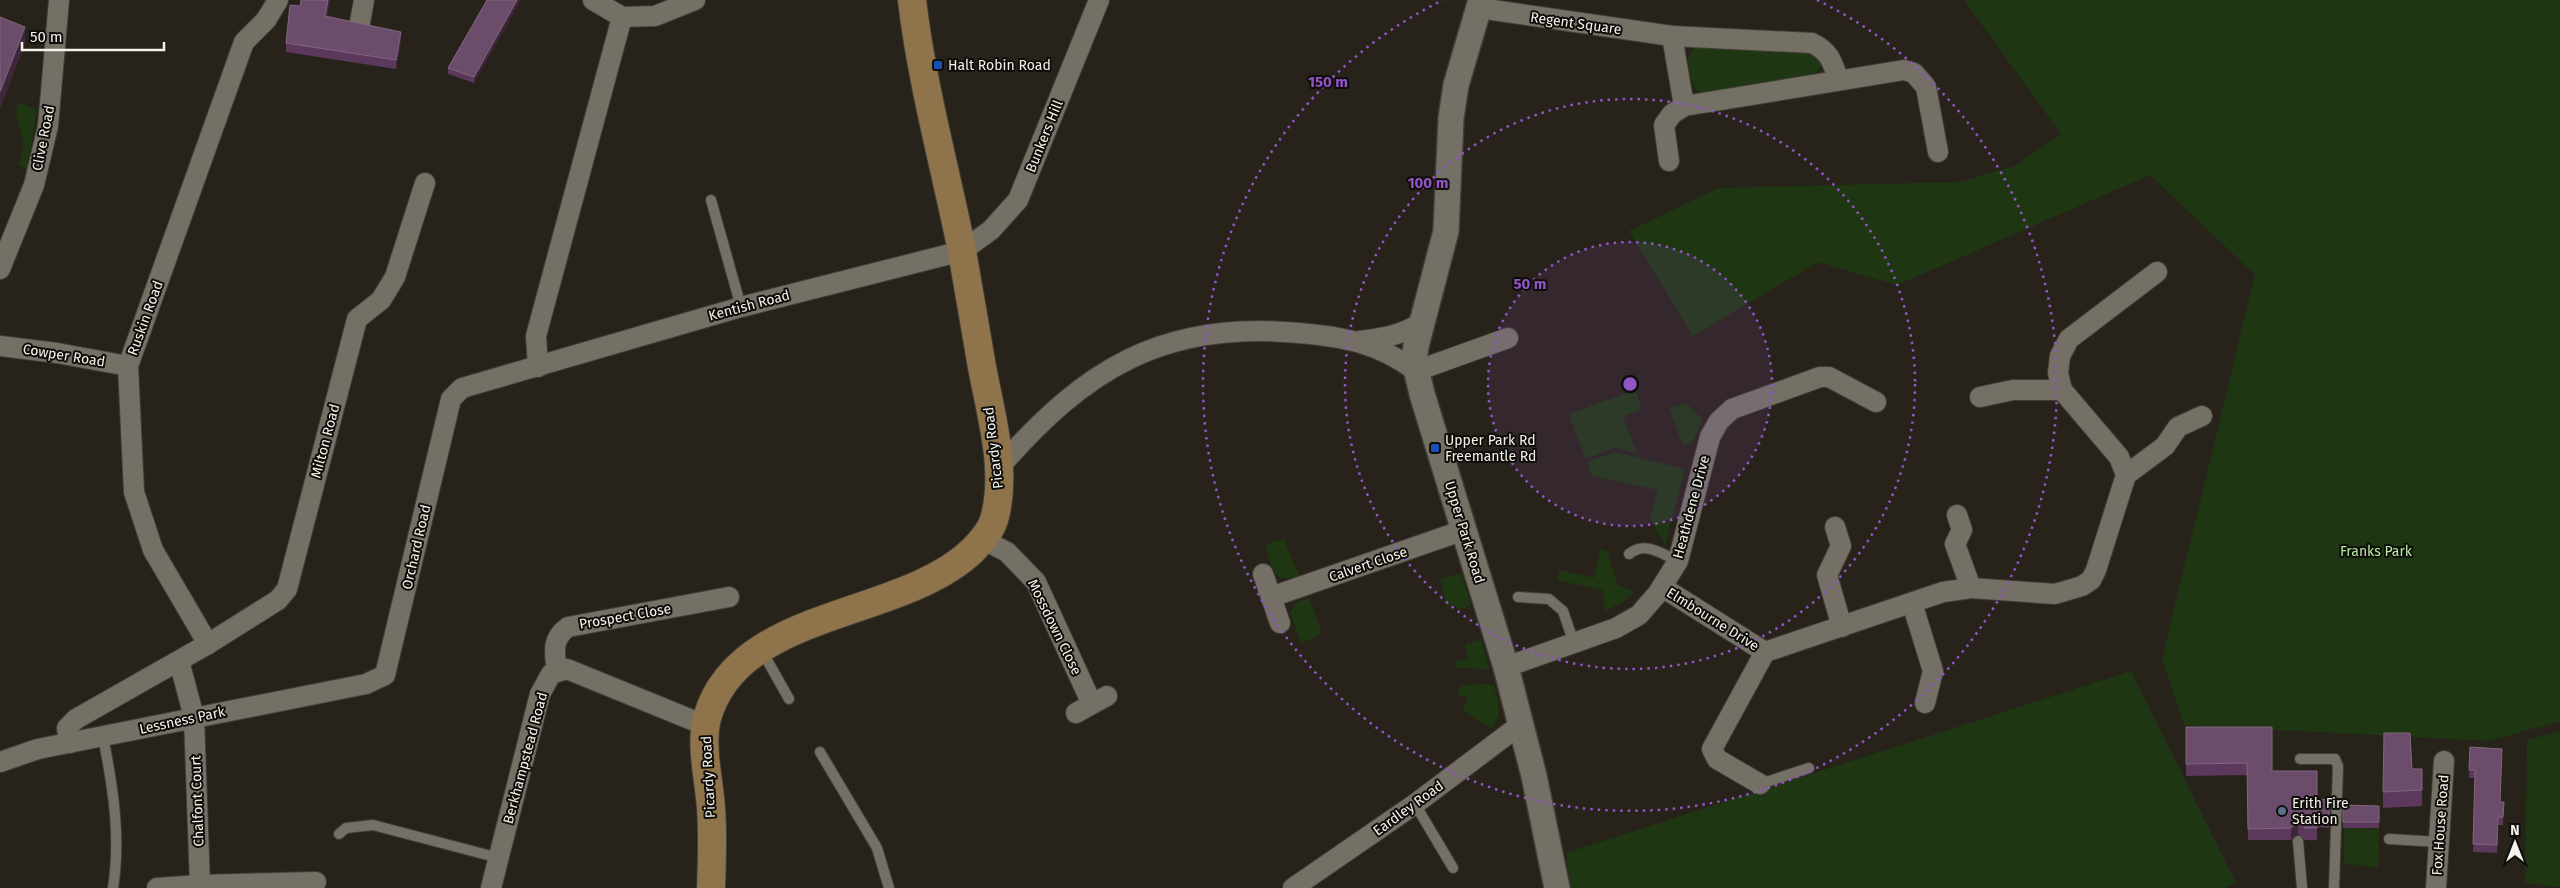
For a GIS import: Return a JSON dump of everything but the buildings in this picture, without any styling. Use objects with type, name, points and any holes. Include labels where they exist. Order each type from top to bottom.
[{"type":"main road","name":"Picardy Road","points":[[710,888],[711,809],[705,745],[706,721],[715,697],[747,657],[773,640],[939,577],[964,559],[984,540],[993,523],[999,498],[998,468],[962,250],[918,54],[912,0]]},
{"type":"street","name":"Clive Road","points":[[0,269],[34,185],[48,126],[59,0]]},
{"type":"street","name":"Ruskin Road","points":[[208,644],[152,550],[134,492],[128,366],[244,42],[266,20],[278,0]]},
{"type":"street","points":[[360,22],[364,0]]},
{"type":"street","points":[[593,0],[622,17],[655,16],[695,0]]},
{"type":"street","name":"Bunkers Hill","points":[[962,250],[991,230],[1018,200],[1099,0]]},
{"type":"street","name":"Regent Square","points":[[1480,4],[1672,36],[1812,43],[1824,49],[1833,62],[1838,80]]},
{"type":"street","name":"Upper Park Road","points":[[1480,4],[1456,85],[1451,118],[1446,231],[1416,346],[1416,372],[1506,667],[1534,776],[1557,888]]},
{"type":"street","points":[[538,367],[536,336],[622,17]]},
{"type":"street","points":[[1672,36],[1684,106]]},
{"type":"street","points":[[1668,161],[1664,125],[1672,114],[1684,106],[1904,70],[1914,73],[1926,87],[1938,152]]},
{"type":"street","name":"Milton Road","points":[[70,743],[67,728],[76,719],[208,644],[278,600],[287,589],[357,319],[381,300],[395,277],[425,183]]},
{"type":"street","name":"Kentish Road","points":[[451,399],[462,388],[741,306],[962,250]]},
{"type":"street","points":[[2157,272],[2069,338],[2060,356],[2058,373],[2062,390],[2119,457],[2126,475],[2165,446],[2178,427],[2202,416]]},
{"type":"street","points":[[1358,341],[1400,334],[1411,330],[1423,321]]},
{"type":"street","points":[[998,468],[1047,415],[1071,394],[1128,359],[1161,344],[1210,332],[1264,329],[1358,341],[1391,354],[1416,372],[1508,338]]},
{"type":"street","name":"Cowper Road","points":[[0,346],[57,353],[128,366]]},
{"type":"street","name":"Heathdene Drive","points":[[1506,667],[1616,628],[1639,615],[1662,587],[1678,560],[1710,437],[1719,420],[1732,409],[1820,377],[1829,378],[1876,402]]},
{"type":"street","points":[[1980,397],[2013,390],[2062,390]]},
{"type":"street","name":"Orchard Road","points":[[366,684],[386,675],[451,399]]},
{"type":"street","name":"Elmbourne Drive","points":[[1760,784],[1717,759],[1712,749],[1765,652],[1943,592],[1971,588],[2055,594],[2073,591],[2091,580],[2100,561],[2126,475]]},
{"type":"street","points":[[1957,515],[1962,530],[1955,544],[1971,588]]},
{"type":"street","points":[[1835,527],[1842,546],[1827,575],[1842,627]]},
{"type":"street","name":"Calvert Close","points":[[1271,597],[1464,530]]},
{"type":"street","name":"Mossdown Close","points":[[984,540],[1007,552],[1036,582],[1092,705]]},
{"type":"street","points":[[1263,574],[1280,623]]},
{"type":"street","name":"Elmbourne Drive","points":[[1662,587],[1765,652]]},
{"type":"street","name":"Prospect Close","points":[[558,670],[555,644],[560,633],[568,627],[729,597]]},
{"type":"street","points":[[1912,603],[1933,671],[1925,703]]},
{"type":"street","points":[[179,661],[194,717]]},
{"type":"street","points":[[558,670],[567,669],[692,720],[706,721]]},
{"type":"street","name":"Berkhampstead Road","points":[[491,888],[540,694],[551,674],[558,670]]},
{"type":"street","name":"Lessness Park","points":[[0,762],[38,749],[366,684]]},
{"type":"street","name":"Chalfont Court","points":[[194,717],[200,885]]},
{"type":"street","name":"Eardley Road","points":[[1293,888],[1415,804],[1520,724]]},
{"type":"street","name":"Fox House Road","points":[[2436,888],[2444,761]]},
{"type":"street","points":[[157,888],[316,882]]},
{"type":"lane","points":[[712,200],[741,306]]},
{"type":"lane","points":[[1629,554],[1636,548],[1645,546],[1678,560]]},
{"type":"lane","points":[[1518,597],[1549,599],[1563,612],[1574,643]]},
{"type":"lane","points":[[760,648],[789,699]]},
{"type":"lane","points":[[103,737],[115,808],[115,872],[113,888]]},
{"type":"lane","points":[[820,752],[877,848],[889,888]]},
{"type":"lane","points":[[2300,759],[2335,759],[2338,766],[2334,888]]},
{"type":"lane","points":[[1760,784],[1809,768]]},
{"type":"lane","points":[[1415,804],[1453,868]]},
{"type":"lane","points":[[339,834],[346,828],[373,825],[498,858]]},
{"type":"lane","points":[[2389,838],[2439,842]]},
{"type":"lane","points":[[2298,841],[2302,888]]},
{"type":"green space","name":"Franks Park","points":[[1964,0],[2560,0],[2560,721],[2489,741],[2184,725],[2162,659],[2255,275],[2150,175],[1897,285],[1818,262],[1693,336],[1629,231],[1719,188],[1960,182],[2015,166],[2061,134]]},
{"type":"green space","points":[[1700,47],[1814,52],[1822,64],[1816,73],[1705,94],[1693,84],[1688,58],[1693,49]]},
{"type":"green space","points":[[19,102],[37,110],[27,169],[19,165],[24,146],[16,112]]},
{"type":"green space","points":[[1635,390],[1642,409],[1623,416],[1637,454],[1614,448],[1585,459],[1569,414]]},
{"type":"green space","points":[[1686,403],[1702,419],[1693,442],[1683,446],[1669,408]]},
{"type":"green space","points":[[1615,452],[1685,469],[1665,545],[1650,519],[1658,490],[1592,476],[1587,462]]},
{"type":"green space","points":[[1284,539],[1299,576],[1283,578],[1274,572],[1265,545]]},
{"type":"green space","points":[[1601,548],[1607,551],[1618,585],[1635,592],[1623,602],[1605,611],[1603,590],[1557,580],[1560,570],[1594,578]]},
{"type":"green space","points":[[1461,573],[1471,606],[1459,609],[1454,605],[1447,607],[1440,579]]},
{"type":"green space","points":[[1309,598],[1321,631],[1317,637],[1301,643],[1290,612],[1297,602]]},
{"type":"green space","points":[[1481,640],[1489,669],[1457,668],[1454,662],[1468,659],[1465,644]]},
{"type":"green space","points":[[2131,671],[2236,883],[2225,888],[1571,888],[1566,853]]},
{"type":"green space","points":[[1490,684],[1494,686],[1499,708],[1498,718],[1491,728],[1463,711],[1468,698],[1457,694],[1461,685]]},
{"type":"green space","points":[[2560,731],[2560,887],[2525,883],[2527,740]]},
{"type":"green space","points":[[2344,828],[2379,829],[2378,868],[2344,863]]},
{"type":"place","name":"Halt Robin Road","points":[[938,65]]},
{"type":"place","name":"Upper Park Rd Freemantle Rd","points":[[1435,448]]},
{"type":"place","name":"Erith Fire Station","points":[[2282,811]]}]
